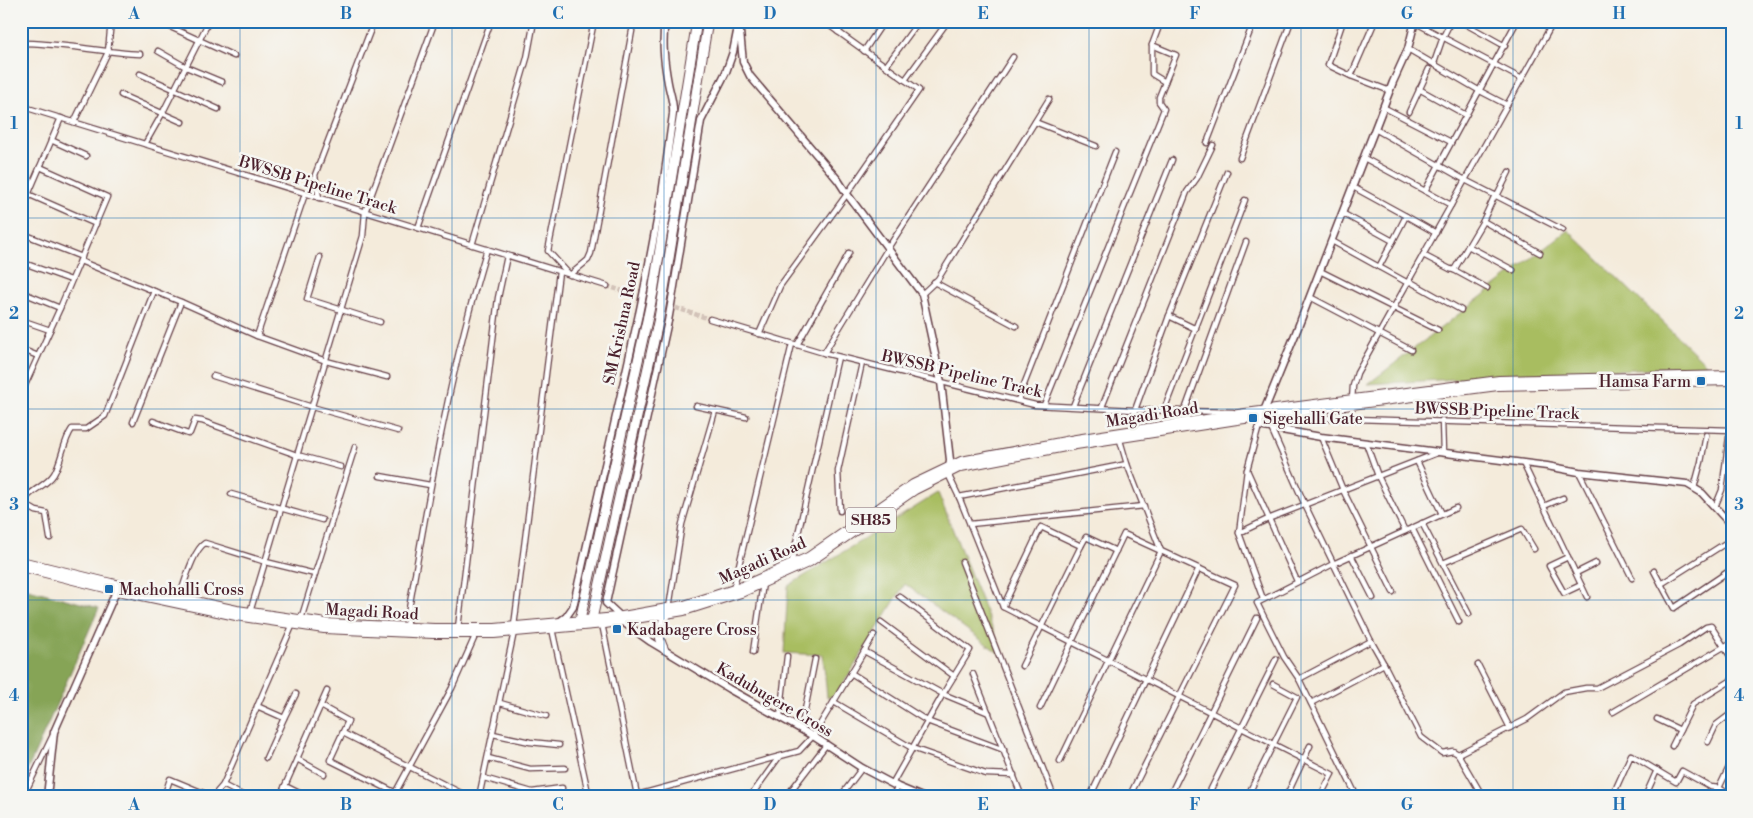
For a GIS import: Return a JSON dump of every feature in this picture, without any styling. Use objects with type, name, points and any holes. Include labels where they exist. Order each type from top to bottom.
[{"type":"highway","name":"SM Krishna Road","points":[[580,620],[643,315],[649,294],[697,21]]},
{"type":"highway","points":[[592,619],[664,320],[708,21]]},
{"type":"main road","name":"Magadi Road","points":[[1132,433],[1499,380],[1732,375]]},
{"type":"main road","name":"Magadi Road","points":[[733,593],[808,557],[913,484],[961,467],[1245,413],[1263,413],[1498,386],[1732,381]]},
{"type":"main road","name":"Magadi Road","points":[[21,561],[117,588],[179,598],[298,623],[552,629],[602,624],[668,611],[684,611],[763,583],[810,562],[914,490],[949,470]]},
{"type":"main road","name":"Magadi Road","points":[[21,567],[236,616],[343,630],[476,634],[558,622],[621,619]]},
{"type":"main road","points":[[664,649],[658,631],[668,611]]},
{"type":"street","points":[[74,122],[108,52],[110,22],[85,21]]},
{"type":"street","points":[[145,144],[175,90],[209,21]]},
{"type":"street","points":[[319,198],[315,175],[374,21]]},
{"type":"street","points":[[250,612],[363,236],[364,212],[434,21]]},
{"type":"street","points":[[418,228],[492,21]]},
{"type":"street","points":[[472,245],[527,58],[534,21]]},
{"type":"street","points":[[594,21],[548,251],[570,275],[588,260],[591,254],[632,31]]},
{"type":"street","name":"SM Krishna Road","points":[[558,622],[566,617],[573,607],[649,294],[674,114],[662,50],[665,21]]},
{"type":"street","points":[[649,294],[666,299],[701,121],[729,64],[739,21]]},
{"type":"street","points":[[739,21],[743,62],[750,76],[838,180],[922,294],[941,382],[950,460],[949,470],[1003,607],[1332,774],[1320,797]]},
{"type":"street","points":[[759,334],[780,286],[919,90],[823,21]]},
{"type":"street","points":[[838,32],[846,21]]},
{"type":"street","points":[[864,51],[884,21]]},
{"type":"street","points":[[886,66],[919,21]]},
{"type":"street","points":[[905,80],[948,21]]},
{"type":"street","points":[[1150,21],[1160,24],[1152,45],[1152,74],[1165,82]]},
{"type":"street","points":[[1207,143],[1254,21]]},
{"type":"street","points":[[1240,158],[1290,21]]},
{"type":"street","points":[[1343,21],[1327,64],[1330,67],[1390,91]]},
{"type":"street","points":[[1352,76],[1375,21]]},
{"type":"street","points":[[1263,599],[1239,533],[1247,470],[1263,413],[1383,107],[1408,49],[1415,21],[1443,38],[1522,79]]},
{"type":"street","points":[[1434,63],[1451,21]]},
{"type":"street","points":[[1460,21],[1504,46]]},
{"type":"street","points":[[1425,191],[1517,21]]},
{"type":"street","points":[[1352,400],[1353,386],[1357,373],[1554,21]]},
{"type":"street","points":[[166,25],[234,56]]},
{"type":"street","points":[[21,42],[140,54]]},
{"type":"street","points":[[1044,405],[1164,109],[1159,102],[1158,96],[1176,55],[1152,45]]},
{"type":"street","points":[[1408,49],[1507,105]]},
{"type":"street","points":[[158,51],[186,67],[222,82]]},
{"type":"street","points":[[824,353],[888,248],[1013,57]]},
{"type":"street","points":[[1408,112],[1430,69]]},
{"type":"street","points":[[140,74],[218,109]]},
{"type":"street","points":[[1419,90],[1466,116]]},
{"type":"street","points":[[121,95],[182,122]]},
{"type":"street","points":[[922,294],[934,282],[1049,99]]},
{"type":"street","name":"BWSSB Pipeline Track","points":[[21,106],[607,286]]},
{"type":"street","points":[[1383,107],[1451,142]]},
{"type":"street","points":[[21,211],[61,118]]},
{"type":"street","points":[[1035,122],[1096,146]]},
{"type":"street","points":[[1375,129],[1466,180],[1563,230]]},
{"type":"street","points":[[52,140],[86,156]]},
{"type":"street","points":[[1102,407],[1188,192],[1213,145]]},
{"type":"street","points":[[1018,400],[1115,152]]},
{"type":"street","points":[[1364,158],[1451,205]]},
{"type":"street","points":[[1073,406],[1172,160]]},
{"type":"street","points":[[21,394],[107,197],[40,167]]},
{"type":"street","points":[[1132,433],[1135,410],[1169,316],[1227,172]]},
{"type":"street","points":[[1454,270],[1509,172]]},
{"type":"street","points":[[1353,187],[1436,233]]},
{"type":"street","points":[[21,191],[96,224]]},
{"type":"street","points":[[257,336],[306,194]]},
{"type":"street","points":[[1164,410],[1245,200]]},
{"type":"street","points":[[1342,213],[1393,241]]},
{"type":"street","points":[[1379,267],[1406,216]]},
{"type":"street","points":[[1483,221],[1540,253]]},
{"type":"street","points":[[21,234],[257,336],[326,360],[387,377]]},
{"type":"street","points":[[1332,241],[1461,310]]},
{"type":"street","points":[[1185,410],[1246,242]]},
{"type":"street","points":[[1468,246],[1512,270]]},
{"type":"street","points":[[406,626],[430,485],[471,301],[486,249]]},
{"type":"street","points":[[733,593],[794,344],[849,253]]},
{"type":"street","points":[[1423,255],[1487,288]]},
{"type":"street","points":[[458,628],[498,298],[507,256]]},
{"type":"street","points":[[320,258],[307,299],[380,322]]},
{"type":"street","points":[[21,262],[71,280]]},
{"type":"street","points":[[1320,271],[1438,330]]},
{"type":"street","points":[[479,797],[514,629],[559,272]]},
{"type":"street","points":[[934,282],[1016,326]]},
{"type":"street","points":[[21,498],[27,497],[48,482],[55,473],[72,429],[86,429],[105,416],[154,291]]},
{"type":"street","points":[[21,292],[60,308]]},
{"type":"street","points":[[1310,297],[1411,350]]},
{"type":"street","points":[[133,422],[180,302]]},
{"type":"street","points":[[1169,316],[1196,329]]},
{"type":"street","name":"BWSSB Pipeline Track","points":[[710,319],[838,357],[1044,405],[1245,413]]},
{"type":"street","points":[[21,320],[50,330]]},
{"type":"street","points":[[621,619],[606,603],[664,320]]},
{"type":"street","points":[[21,349],[38,356]]},
{"type":"street","points":[[791,564],[838,357]]},
{"type":"street","points":[[840,511],[838,471],[862,363]]},
{"type":"street","points":[[213,376],[312,407],[398,431]]},
{"type":"street","points":[[21,379],[28,381]]},
{"type":"street","points":[[696,406],[746,418]]},
{"type":"street","points":[[668,611],[682,524],[714,411]]},
{"type":"street","name":"BWSSB Pipeline Track","points":[[1263,413],[1732,430]]},
{"type":"street","points":[[153,421],[188,434],[195,420],[202,421],[297,456],[341,466]]},
{"type":"street","points":[[1441,452],[1442,420]]},
{"type":"street","points":[[1260,426],[1320,437],[1523,463],[1578,472],[1687,484],[1702,493],[1731,522]]},
{"type":"street","points":[[1271,428],[1304,505],[1421,737],[1442,753],[1453,752],[1458,754],[1483,797]]},
{"type":"street","points":[[1694,488],[1706,434]]},
{"type":"street","points":[[1060,761],[1161,551],[1118,436]]},
{"type":"street","points":[[1320,437],[1343,490],[1393,592]]},
{"type":"street","points":[[1715,507],[1722,490],[1729,437]]},
{"type":"street","points":[[1366,443],[1378,476],[1405,531]]},
{"type":"street","points":[[164,797],[170,779],[214,797],[223,785],[257,706],[298,623],[355,447]]},
{"type":"street","points":[[1239,533],[1268,519],[1441,452]]},
{"type":"street","points":[[1417,461],[1442,514]]},
{"type":"street","points":[[1523,463],[1587,597]]},
{"type":"street","points":[[959,497],[1127,464]]},
{"type":"street","points":[[1247,470],[1297,581]]},
{"type":"street","points":[[1578,472],[1632,578]]},
{"type":"street","points":[[380,476],[430,485]]},
{"type":"street","points":[[231,494],[322,520]]},
{"type":"street","points":[[1544,506],[1563,498]]},
{"type":"street","points":[[21,502],[36,511],[46,513],[50,538]]},
{"type":"street","points":[[970,524],[1144,506]]},
{"type":"street","points":[[1357,797],[1311,703],[1284,658],[1257,602],[1297,581],[1456,508]]},
{"type":"street","points":[[1422,523],[1469,614]]},
{"type":"street","points":[[1003,607],[1041,527],[1081,546]]},
{"type":"street","points":[[1412,528],[1459,622]]},
{"type":"street","points":[[1443,563],[1522,529],[1534,549]]},
{"type":"street","points":[[1040,708],[1124,534],[1235,584],[1129,797]]},
{"type":"street","points":[[1022,666],[1086,537],[1116,551]]},
{"type":"street","points":[[1661,584],[1732,539]]},
{"type":"street","points":[[179,598],[197,552],[202,544],[205,543],[266,562],[315,574]]},
{"type":"street","points":[[1351,556],[1373,598]]},
{"type":"street","points":[[1568,557],[1549,566],[1564,593],[1581,585]]},
{"type":"street","points":[[962,562],[1054,797]]},
{"type":"street","points":[[1576,573],[1596,563]]},
{"type":"street","points":[[1090,797],[1199,568]]},
{"type":"street","points":[[1654,571],[1674,608],[1732,569]]},
{"type":"street","points":[[753,652],[763,583]]},
{"type":"street","points":[[23,797],[54,732],[117,588]]},
{"type":"street","points":[[891,797],[912,748],[970,650],[899,596]]},
{"type":"street","points":[[1169,797],[1257,618]]},
{"type":"street","name":"Kadubugere Cross","points":[[621,619],[636,632],[729,689],[813,736],[862,768],[922,797]]},
{"type":"street","points":[[881,622],[954,676]]},
{"type":"street","points":[[602,624],[637,795]]},
{"type":"street","points":[[1458,754],[1510,728],[1546,707],[1564,692],[1597,688],[1679,645],[1706,627],[1711,626],[1732,659]]},
{"type":"street","points":[[552,629],[589,797]]},
{"type":"street","points":[[394,795],[452,688],[476,634]]},
{"type":"street","points":[[630,797],[799,751],[813,736],[874,635]]},
{"type":"street","points":[[1298,679],[1371,641]]},
{"type":"street","points":[[1613,712],[1732,642]]},
{"type":"street","points":[[864,651],[943,694],[989,713]]},
{"type":"street","points":[[780,717],[787,656]]},
{"type":"street","points":[[802,730],[815,659]]},
{"type":"street","points":[[1206,797],[1276,659]]},
{"type":"street","points":[[1311,703],[1384,664]]},
{"type":"street","points":[[1478,665],[1510,728]]},
{"type":"street","points":[[851,673],[928,721],[1004,750]]},
{"type":"street","points":[[973,674],[1022,797]]},
{"type":"street","points":[[1672,746],[1693,704],[1732,680]]},
{"type":"street","points":[[1247,797],[1297,698],[1273,684]]},
{"type":"street","points":[[280,797],[327,692]]},
{"type":"street","points":[[266,758],[296,694]]},
{"type":"street","points":[[834,702],[912,748],[986,774],[1014,775]]},
{"type":"street","points":[[500,703],[546,716]]},
{"type":"street","points":[[257,706],[284,718]]},
{"type":"street","points":[[321,706],[348,721],[330,760],[394,795],[404,797]]},
{"type":"street","points":[[1708,742],[1716,725],[1732,714]]},
{"type":"street","points":[[1658,719],[1680,730]]},
{"type":"street","points":[[47,797],[54,732]]},
{"type":"street","points":[[342,733],[463,794]]},
{"type":"street","points":[[493,734],[530,742],[559,745]]},
{"type":"street","points":[[786,797],[826,745]]},
{"type":"street","points":[[1286,797],[1310,746]]},
{"type":"street","points":[[1612,797],[1631,755],[1676,782],[1682,771],[1710,787],[1719,788],[1728,796]]},
{"type":"street","points":[[750,797],[779,757]]},
{"type":"street","points":[[488,758],[530,769],[565,768]]},
{"type":"street","points":[[297,759],[324,774]]},
{"type":"street","points":[[1719,788],[1732,760]]},
{"type":"street","points":[[840,797],[862,768]]},
{"type":"street","points":[[1645,797],[1657,770]]},
{"type":"street","points":[[484,778],[532,792],[562,788]]},
{"type":"street","points":[[223,785],[246,797]]},
{"type":"street","points":[[285,786],[307,797]]},
{"type":"street","points":[[195,797],[198,790]]},
{"type":"green space","points":[[1568,230],[1707,365],[1368,384]]},
{"type":"green space","points":[[938,493],[1004,657],[905,584],[835,697],[827,697],[823,655],[784,653],[788,586]]},
{"type":"green space","points":[[21,587],[99,608],[21,785]]},
{"type":"tunnel","points":[[607,286],[644,298]]},
{"type":"tunnel","points":[[651,300],[710,319]]},
{"type":"place","name":"Hamsa Farm","points":[[1701,381]]},
{"type":"place","name":"Sigehalli Gate","points":[[1253,418]]},
{"type":"place","name":"Machohalli Cross","points":[[109,589]]},
{"type":"place","name":"Kadabagere Cross","points":[[617,629]]}]
